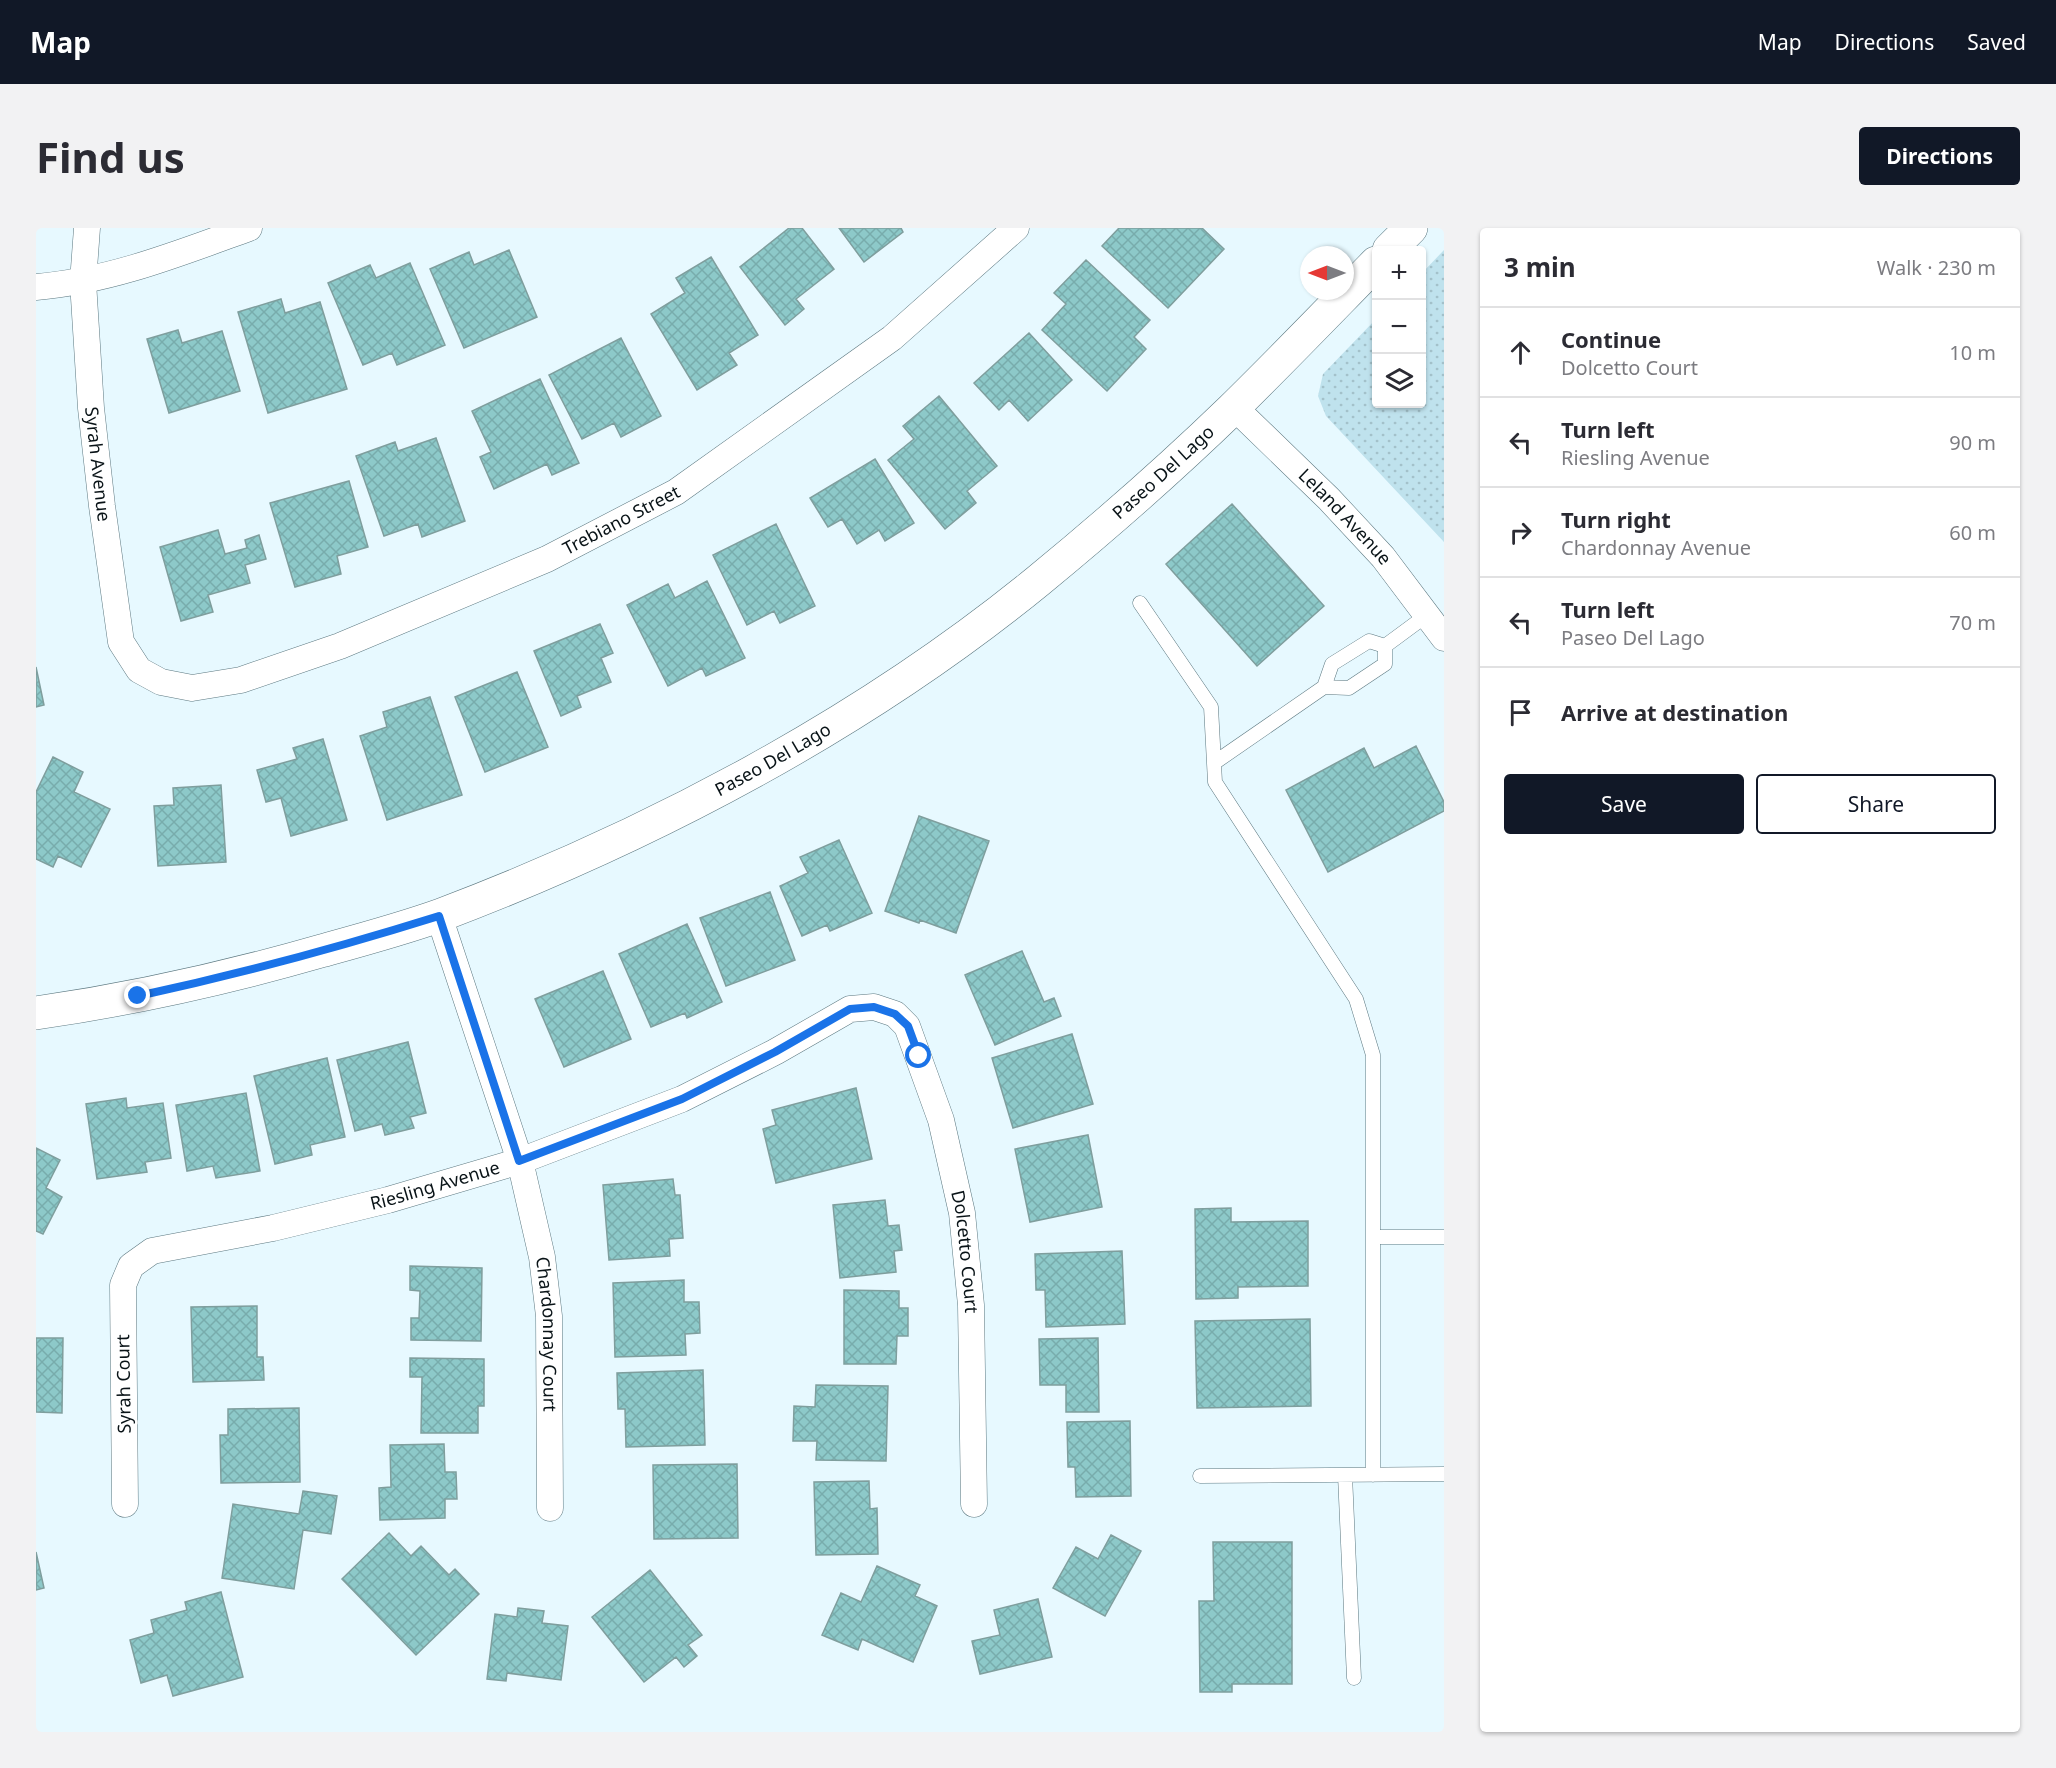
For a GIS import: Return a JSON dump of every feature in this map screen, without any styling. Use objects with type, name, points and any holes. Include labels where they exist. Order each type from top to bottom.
[{"type":"street","name":"Syrah Avenue","points":[[87,228],[83,282],[93,430],[121,642],[139,670],[161,682]]},
{"type":"street","points":[[36,287],[83,282],[182,253],[249,228]]},
{"type":"street","name":"Trebiano Street","points":[[161,682],[192,688],[241,680],[340,646],[547,559],[676,492],[892,338],[1016,228]]},
{"type":"street","points":[[1393,246],[1412,228]]},
{"type":"street","name":"Paseo Del Lago","points":[[36,1013],[138,996],[237,974],[439,916],[653,822],[759,768],[866,704],[1035,584],[1134,500],[1234,407],[1372,268]]},
{"type":"street","name":"Leland Avenue","points":[[1234,407],[1329,499],[1375,549],[1444,638]]},
{"type":"street","name":"Chardonnay Court","points":[[439,916],[519,1161],[542,1257],[549,1316],[550,1508]]},
{"type":"street","name":"Riesling Avenue","points":[[131,1266],[152,1251],[296,1223],[388,1200],[519,1161],[682,1099],[775,1052],[850,1009],[874,1007],[895,1014]]},
{"type":"street","name":"Dolcetto Court","points":[[895,1014],[908,1026],[941,1120],[962,1213],[971,1305],[975,1504]]},
{"type":"street","name":"Syrah Court","points":[[125,1504],[123,1285],[131,1266]]},
{"type":"lane","points":[[1140,603],[1211,707],[1215,782],[1356,999],[1373,1055],[1373,1474]]},
{"type":"lane","points":[[1385,646],[1427,615]]},
{"type":"lane","points":[[1214,763],[1324,687],[1332,664],[1369,641],[1385,646]]},
{"type":"lane","points":[[1324,687],[1349,688],[1385,664],[1385,646]]},
{"type":"lane","points":[[1373,1237],[1444,1237]]},
{"type":"lane","points":[[1200,1476],[1444,1474]]},
{"type":"lane","points":[[1344,1475],[1354,1678]]},
{"type":"shaded area","points":[[1444,250],[1444,542],[1326,416],[1318,396],[1323,374],[1372,323],[1372,408],[1426,408],[1426,269]]},
{"type":"building","points":[[789,228],[802,228],[834,269],[796,299],[804,309],[785,325],[740,267]]},
{"type":"building","points":[[839,228],[901,228],[903,232],[864,262]]},
{"type":"building","points":[[1119,228],[1202,228],[1224,249],[1168,308],[1102,246]]},
{"type":"building","points":[[509,250],[537,317],[464,348],[430,269],[469,252],[474,265]]},
{"type":"building","points":[[711,257],[758,335],[729,353],[737,365],[697,390],[651,314],[685,293],[676,278]]},
{"type":"building","points":[[1086,260],[1150,320],[1134,337],[1146,349],[1107,391],[1042,330],[1066,304],[1054,293]]},
{"type":"building","points":[[410,263],[445,345],[397,365],[392,353],[363,365],[328,283],[370,265],[376,278]]},
{"type":"building","points":[[281,299],[285,313],[320,302],[347,389],[268,413],[238,312]]},
{"type":"building","points":[[178,330],[182,343],[222,331],[240,391],[169,413],[147,339]]},
{"type":"building","points":[[1029,333],[1072,380],[1028,421],[1009,400],[999,410],[974,383]]},
{"type":"building","points":[[621,338],[661,416],[621,437],[614,423],[582,439],[549,375]]},
{"type":"building","points":[[540,379],[579,463],[552,475],[547,464],[494,489],[480,457],[491,452],[472,411]]},
{"type":"building","points":[[939,396],[997,466],[967,491],[976,503],[945,529],[888,460],[914,439],[903,426]]},
{"type":"building","points":[[436,438],[465,521],[422,537],[418,524],[384,536],[356,456],[395,442],[398,451]]},
{"type":"building","points":[[875,459],[914,523],[885,541],[879,530],[857,544],[842,519],[828,527],[810,498]]},
{"type":"building","points":[[349,481],[368,547],[337,556],[341,574],[295,587],[270,503]]},
{"type":"building","points":[[1232,504],[1324,606],[1257,666],[1166,564]]},
{"type":"building","points":[[776,524],[815,606],[780,623],[774,611],[747,625],[713,555]]},
{"type":"building","points":[[218,530],[225,554],[247,548],[245,540],[259,535],[266,559],[245,565],[250,583],[208,595],[213,612],[181,621],[160,547]]},
{"type":"building","points":[[707,581],[745,658],[706,676],[702,668],[668,686],[627,605],[668,584],[675,598]]},
{"type":"building","points":[[600,624],[613,653],[601,658],[611,682],[577,696],[581,707],[561,716],[534,651]]},
{"type":"building","points":[[36,667],[44,705],[36,707]]},
{"type":"building","points":[[517,672],[548,747],[485,772],[455,697]]},
{"type":"building","points":[[430,697],[462,795],[387,820],[360,736],[387,727],[383,712]]},
{"type":"building","points":[[323,739],[347,820],[291,836],[281,798],[266,802],[257,770],[297,759],[293,748]]},
{"type":"building","points":[[1416,746],[1444,802],[1444,811],[1328,872],[1286,790],[1364,748],[1374,768]]},
{"type":"building","points":[[53,757],[83,772],[74,792],[110,809],[81,867],[58,856],[53,867],[36,859],[36,792]]},
{"type":"building","points":[[221,785],[226,862],[158,866],[154,806],[174,805],[173,788]]},
{"type":"building","points":[[919,816],[989,841],[956,933],[885,911]]},
{"type":"building","points":[[839,840],[872,913],[830,931],[827,925],[802,936],[780,886],[808,873],[800,857]]},
{"type":"building","points":[[770,892],[795,960],[726,986],[700,918]]},
{"type":"building","points":[[687,924],[722,1002],[687,1018],[685,1013],[651,1027],[619,954]]},
{"type":"building","points":[[1022,951],[1044,1002],[1054,998],[1061,1016],[995,1045],[965,975]]},
{"type":"building","points":[[603,971],[631,1039],[564,1067],[535,999]]},
{"type":"building","points":[[1072,1034],[1093,1104],[1013,1128],[992,1058]]},
{"type":"building","points":[[408,1042],[426,1113],[410,1117],[414,1128],[385,1135],[382,1124],[355,1131],[337,1060]]},
{"type":"building","points":[[327,1058],[345,1137],[310,1145],[312,1155],[275,1164],[254,1076]]},
{"type":"building","points":[[856,1088],[872,1159],[776,1183],[763,1129],[776,1125],[772,1110]]},
{"type":"building","points":[[246,1093],[260,1171],[216,1178],[213,1166],[187,1171],[176,1105]]},
{"type":"building","points":[[126,1098],[127,1108],[163,1103],[171,1158],[145,1162],[147,1172],[97,1179],[86,1104]]},
{"type":"building","points":[[1088,1135],[1102,1207],[1030,1222],[1015,1149]]},
{"type":"building","points":[[36,1148],[60,1160],[46,1188],[62,1197],[43,1234],[36,1231]]},
{"type":"building","points":[[673,1179],[675,1195],[680,1195],[683,1238],[669,1239],[670,1256],[609,1260],[603,1185]]},
{"type":"building","points":[[885,1200],[888,1226],[899,1225],[902,1250],[894,1251],[896,1272],[840,1278],[833,1205]]},
{"type":"building","points":[[1231,1208],[1231,1222],[1308,1221],[1308,1286],[1238,1287],[1238,1298],[1196,1299],[1195,1209]]},
{"type":"building","points":[[1122,1251],[1125,1324],[1046,1327],[1045,1290],[1036,1290],[1035,1254]]},
{"type":"building","points":[[410,1266],[482,1268],[481,1341],[411,1340],[411,1318],[419,1318],[420,1291],[410,1290]]},
{"type":"building","points":[[684,1280],[684,1302],[699,1302],[700,1333],[685,1334],[686,1355],[615,1357],[613,1283]]},
{"type":"building","points":[[844,1290],[899,1291],[899,1308],[908,1308],[908,1336],[897,1336],[896,1364],[844,1364]]},
{"type":"building","points":[[257,1306],[257,1357],[263,1357],[264,1380],[193,1382],[191,1307]]},
{"type":"building","points":[[1310,1319],[1311,1406],[1197,1408],[1195,1321]]},
{"type":"building","points":[[36,1338],[63,1338],[62,1413],[36,1412]]},
{"type":"building","points":[[1098,1338],[1099,1412],[1066,1412],[1066,1385],[1040,1385],[1039,1339]]},
{"type":"building","points":[[410,1358],[484,1359],[484,1406],[478,1406],[478,1433],[421,1433],[422,1377],[410,1377]]},
{"type":"building","points":[[703,1370],[705,1445],[626,1447],[625,1409],[618,1409],[617,1373]]},
{"type":"building","points":[[816,1385],[888,1386],[886,1461],[816,1460],[817,1441],[793,1441],[794,1406],[815,1407]]},
{"type":"building","points":[[299,1408],[300,1482],[221,1483],[220,1435],[228,1435],[228,1409]]},
{"type":"building","points":[[1130,1421],[1131,1496],[1076,1497],[1075,1467],[1068,1467],[1067,1422]]},
{"type":"building","points":[[444,1444],[445,1472],[456,1472],[457,1499],[445,1499],[445,1518],[380,1520],[379,1488],[391,1487],[390,1445]]},
{"type":"building","points":[[737,1464],[738,1538],[654,1539],[653,1465]]},
{"type":"building","points":[[869,1481],[870,1509],[877,1508],[878,1554],[816,1555],[814,1482]]},
{"type":"building","points":[[303,1491],[337,1496],[331,1534],[303,1530],[294,1589],[222,1578],[233,1504],[299,1514]]},
{"type":"building","points":[[389,1533],[411,1556],[421,1546],[449,1575],[455,1569],[479,1594],[416,1655],[342,1579]]},
{"type":"building","points":[[1111,1535],[1141,1551],[1105,1616],[1053,1588],[1076,1547],[1098,1559]]},
{"type":"building","points":[[1213,1542],[1292,1542],[1292,1684],[1232,1684],[1232,1692],[1200,1692],[1199,1601],[1214,1601]]},
{"type":"building","points":[[36,1552],[44,1588],[36,1590]]},
{"type":"building","points":[[877,1566],[920,1585],[915,1596],[937,1606],[913,1662],[862,1639],[858,1650],[822,1635],[841,1593],[861,1602]]},
{"type":"building","points":[[650,1570],[702,1635],[688,1645],[697,1656],[684,1667],[676,1657],[644,1682],[592,1617]]},
{"type":"building","points":[[221,1592],[243,1677],[173,1696],[167,1675],[141,1683],[130,1640],[154,1633],[151,1620],[187,1610],[185,1602]]},
{"type":"building","points":[[1038,1599],[1052,1657],[980,1674],[972,1641],[1000,1635],[994,1610]]},
{"type":"building","points":[[518,1608],[544,1611],[542,1623],[568,1626],[561,1680],[507,1673],[506,1681],[487,1679],[495,1614],[517,1617]]},
{"type":"route","points":[[138,996],[237,974],[439,916],[519,1161],[682,1099],[775,1052],[850,1009],[874,1007],[895,1014],[908,1026],[919,1056]]}]
